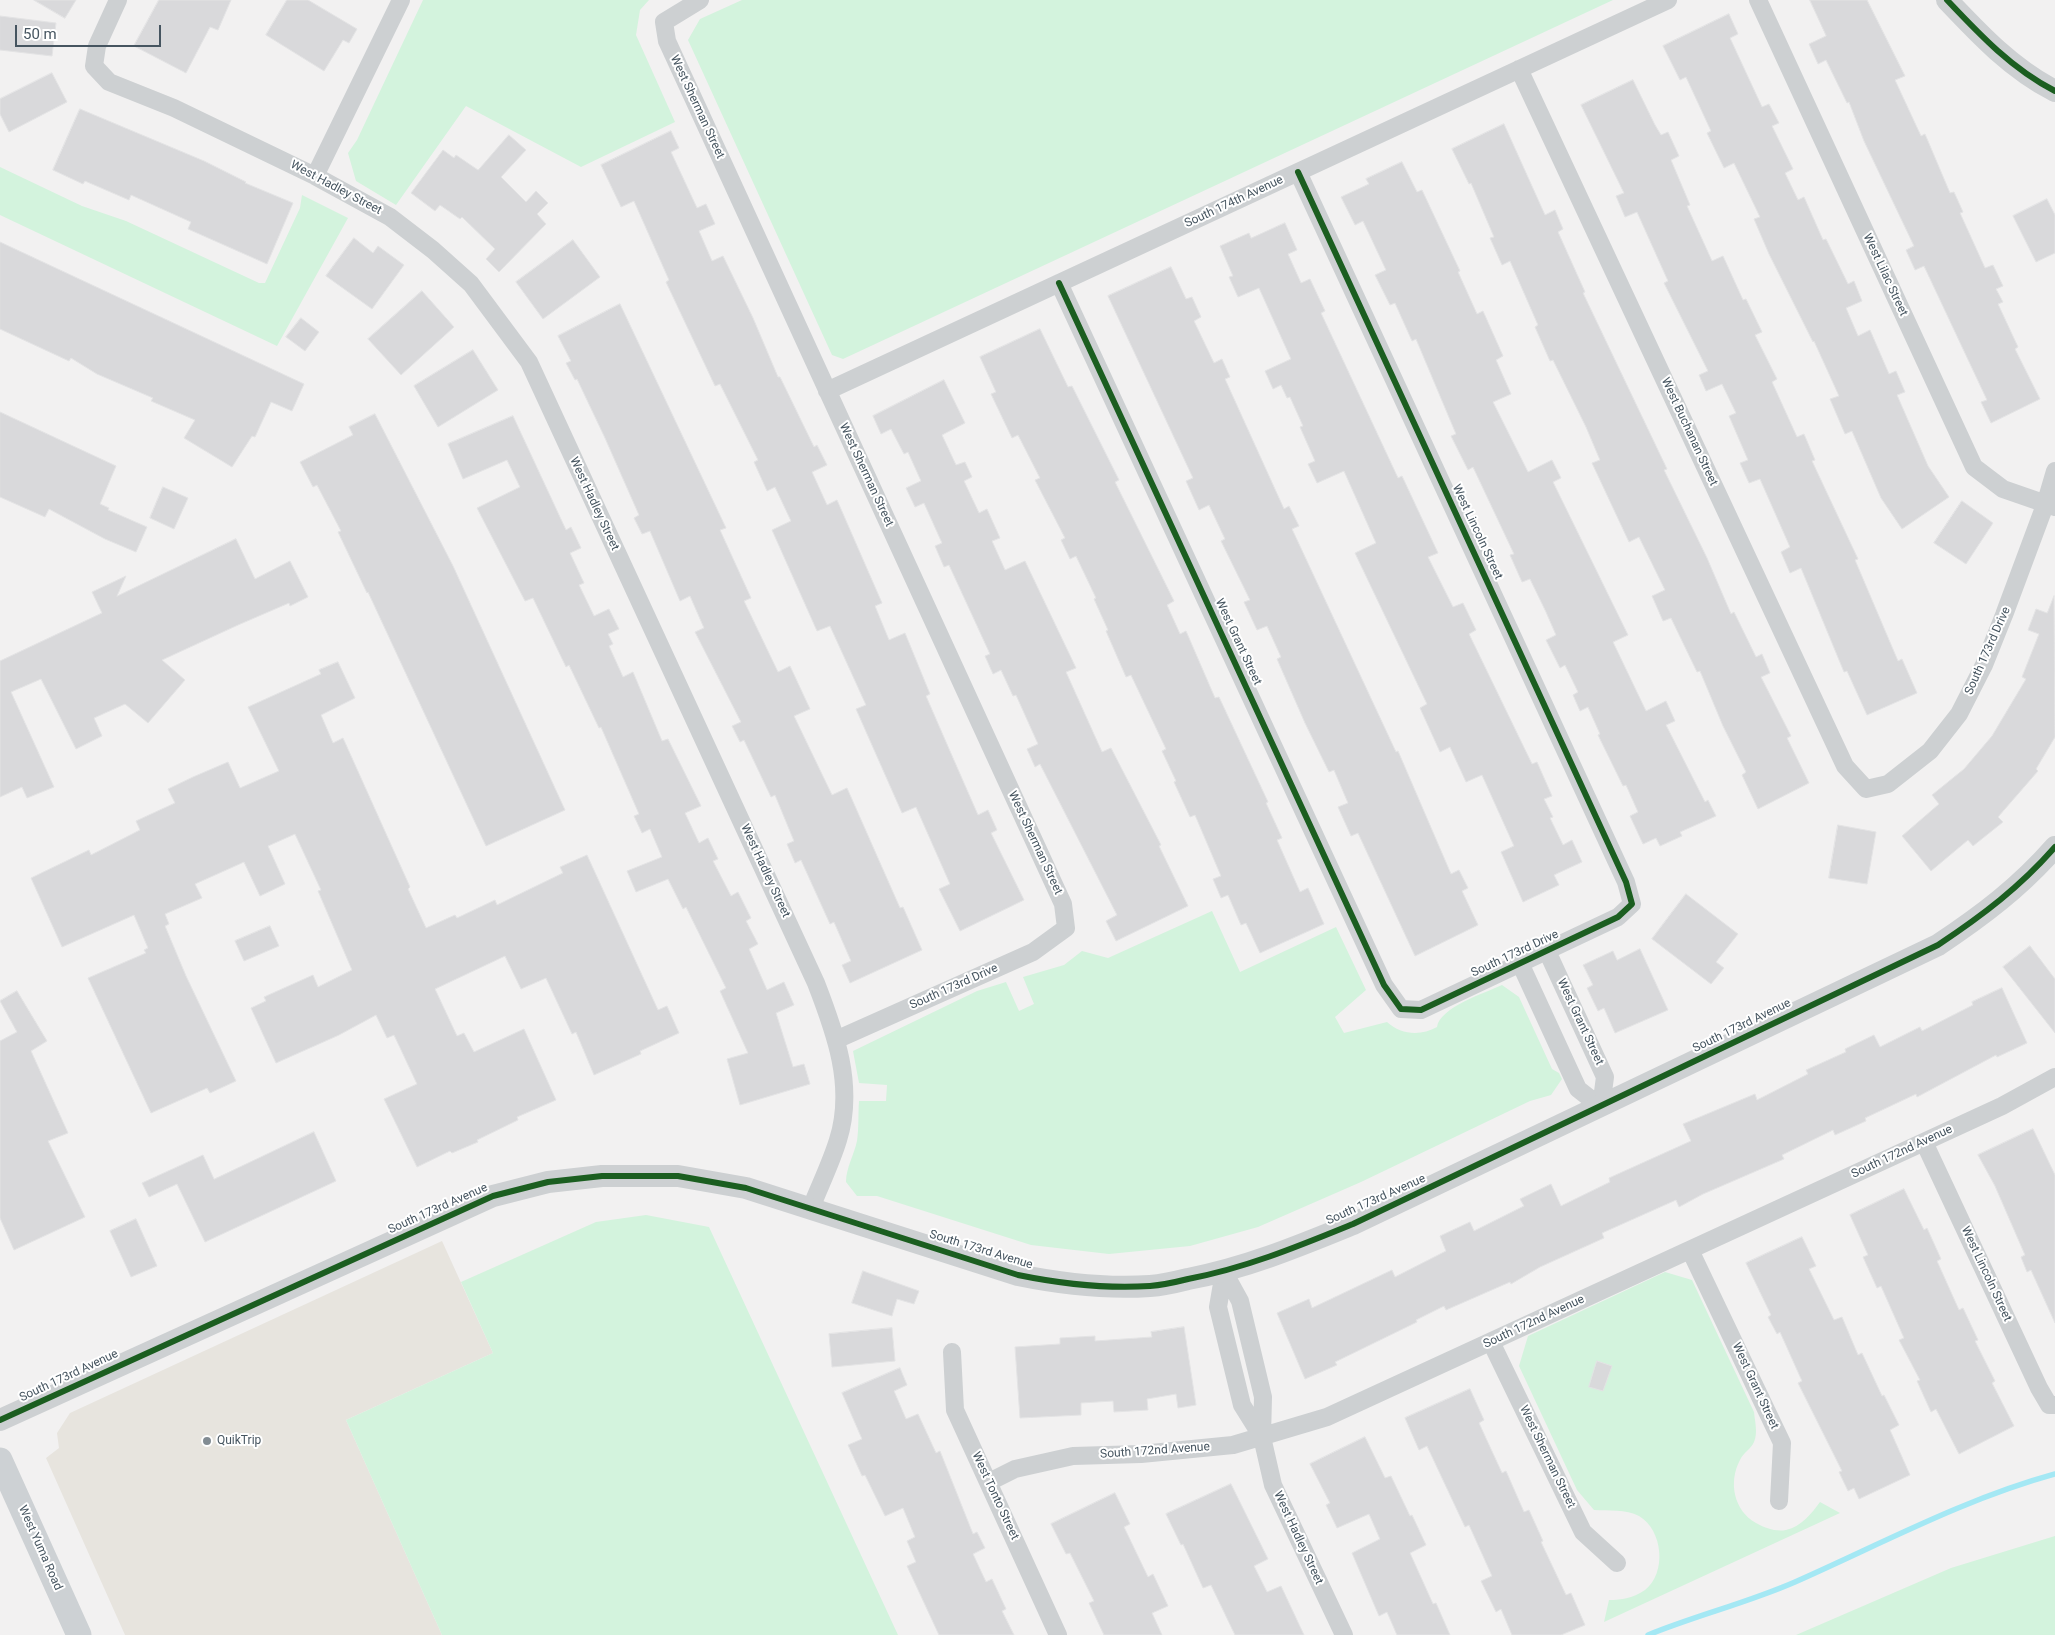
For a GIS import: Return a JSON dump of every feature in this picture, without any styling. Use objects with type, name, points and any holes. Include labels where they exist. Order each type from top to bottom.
[{"type":"main road","name":"West Yuma Road","points":[[0,1460],[79,1635]]},
{"type":"street","name":"West Hadley Street","points":[[118,0],[97,46],[94,66],[110,82],[174,108],[315,176],[390,217],[433,250],[471,284],[529,362],[816,983],[838,1039],[845,1096],[840,1130],[811,1208]]},
{"type":"street","points":[[315,176],[401,0]]},
{"type":"street","name":"West Sherman Street","points":[[700,0],[664,22],[666,41],[1063,904],[1066,928]]},
{"type":"street","name":"South 174th Avenue","points":[[827,391],[1668,0]]},
{"type":"street","name":"West Lilac Street","points":[[1758,0],[1974,466],[2002,489],[2050,506]]},
{"type":"street","points":[[1947,0],[1987,43],[2035,81],[2055,91]]},
{"type":"street","name":"West Buchanan Street","points":[[1519,69],[1845,766],[1866,789]]},
{"type":"street","name":"West Lincoln Street","points":[[1298,172],[1618,864],[1632,904]]},
{"type":"street","name":"West Grant Street","points":[[1059,283],[1380,976],[1401,1009]]},
{"type":"street","name":"South 173rd Drive","points":[[1866,789],[1888,784],[1930,751],[1959,714],[1984,665],[2050,506],[2055,471]]},
{"type":"street","name":"South 173rd Avenue","points":[[0,1420],[493,1196],[548,1182],[602,1176],[678,1176],[746,1188],[1018,1275],[1088,1287],[1152,1286],[1224,1272],[1278,1254],[1353,1224],[1938,945],[1987,913],[2032,873],[2055,846]]},
{"type":"street","name":"South 173rd Drive","points":[[1401,1009],[1421,1010],[1618,917],[1632,904]]},
{"type":"street","name":"South 173rd Drive","points":[[838,1039],[1033,952],[1066,928]]},
{"type":"street","name":"West Grant Street","points":[[1547,951],[1605,1077],[1601,1106]]},
{"type":"street","points":[[1520,963],[1578,1089],[1601,1106]]},
{"type":"street","name":"South 172nd Avenue","points":[[989,1482],[1015,1469],[1073,1456],[1150,1453],[1233,1445],[1327,1417],[2002,1106],[2055,1078]]},
{"type":"street","name":"West Lincoln Street","points":[[1924,1142],[2039,1388],[2052,1405]]},
{"type":"street","name":"West Grant Street","points":[[1690,1250],[1782,1443],[1779,1501]]},
{"type":"street","name":"West Hadley Street","points":[[1224,1272],[1240,1301],[1263,1397],[1262,1437],[1273,1485],[1344,1635]]},
{"type":"street","name":"West Sherman Street","points":[[1491,1342],[1583,1532],[1618,1563]]},
{"type":"street","name":"West Tonto Street","points":[[952,1352],[955,1410],[1058,1635]]},
{"type":"shaded area","name":"QuikTrip","points":[[442,1241],[493,1353],[346,1420],[442,1635],[125,1635],[46,1458],[59,1448],[57,1433],[70,1413]]},
{"type":"green space","points":[[423,0],[649,0],[640,10],[636,35],[675,122],[581,167],[466,106],[396,205],[356,181],[348,153],[357,140]]},
{"type":"green space","points":[[742,0],[1613,0],[843,359],[832,355],[688,40],[700,19]]},
{"type":"green space","points":[[0,167],[82,206],[126,221],[259,283],[265,283],[300,208],[302,195],[348,218],[277,346],[0,215]]},
{"type":"green space","points":[[1212,911],[1240,972],[1336,927],[1366,990],[1335,1017],[1344,1033],[1387,1022],[1398,1030],[1405,1032],[1418,1033],[1431,1030],[1437,1027],[1440,1020],[1454,1007],[1502,985],[1519,997],[1552,1069],[1559,1073],[1562,1079],[1551,1095],[1530,1101],[1361,1182],[1258,1227],[1190,1246],[1109,1254],[1031,1245],[877,1196],[857,1196],[846,1182],[847,1172],[857,1141],[859,1101],[886,1101],[887,1085],[859,1083],[853,1051],[977,991],[1006,982],[1019,1011],[1034,1004],[1023,977],[1064,965],[1082,951],[1108,958]]},
{"type":"green space","points":[[646,1215],[709,1227],[898,1635],[442,1635],[346,1420],[493,1353],[461,1282],[596,1222]]},
{"type":"green space","points":[[1665,1272],[1692,1280],[1754,1412],[1755,1439],[1740,1460],[1734,1477],[1735,1495],[1743,1511],[1756,1523],[1778,1530],[1786,1530],[1801,1523],[1820,1502],[1840,1513],[1604,1622],[1609,1600],[1632,1597],[1645,1590],[1652,1583],[1659,1563],[1657,1541],[1653,1531],[1639,1516],[1623,1511],[1594,1510],[1577,1490],[1519,1366],[1528,1336]]},
{"type":"green space","points":[[2055,1536],[2055,1635],[1796,1635],[1951,1568]]},
{"type":"building","points":[[34,0],[76,0],[65,18]]},
{"type":"building","points":[[159,0],[231,0],[218,30],[210,27],[186,73],[134,46]]},
{"type":"building","points":[[287,0],[308,0],[357,29],[349,43],[343,40],[324,71],[266,35]]},
{"type":"building","points":[[1810,0],[1867,0],[1905,76],[1895,80],[1921,136],[1925,134],[1950,193],[1954,192],[1963,212],[1960,213],[1985,268],[1993,265],[2003,286],[1996,289],[2003,302],[1998,304],[2018,347],[2015,349],[2040,399],[1991,423],[1981,402],[1987,400],[1924,266],[1915,270],[1906,250],[1914,246],[1864,141],[1849,102],[1847,103],[1826,60],[1818,64],[1809,44],[1826,36]]},
{"type":"building","points":[[1729,14],[1738,34],[1730,38],[1762,107],[1769,104],[1779,123],[1772,126],[1793,169],[1785,173],[1798,200],[1804,197],[1823,240],[1826,239],[1848,284],[1854,281],[1862,301],[1846,308],[1858,336],[1870,330],[1889,374],[1896,371],[1905,392],[1897,395],[1928,466],[1949,497],[1902,529],[1881,498],[1852,431],[1845,434],[1830,399],[1839,396],[1814,341],[1769,254],[1754,219],[1760,217],[1734,163],[1724,168],[1707,133],[1711,131],[1686,77],[1680,80],[1663,46]]},
{"type":"building","points":[[0,16],[56,23],[52,56],[0,50]]},
{"type":"building","points":[[52,73],[67,102],[9,132],[0,114],[0,99]]},
{"type":"building","points":[[1633,80],[1661,135],[1668,132],[1679,156],[1671,160],[1690,205],[1687,206],[1712,261],[1723,256],[1743,300],[1746,299],[1762,332],[1755,335],[1777,379],[1772,382],[1797,437],[1804,434],[1815,460],[1812,461],[1858,559],[1855,560],[1898,661],[1902,659],[1917,693],[1867,715],[1847,671],[1844,672],[1801,568],[1790,573],[1781,552],[1790,547],[1760,479],[1749,483],[1740,463],[1748,460],[1729,416],[1736,413],[1722,384],[1706,391],[1699,375],[1708,371],[1664,283],[1668,281],[1637,212],[1625,217],[1616,196],[1624,193],[1581,105]]},
{"type":"building","points":[[80,109],[204,161],[245,183],[293,203],[267,264],[188,229],[191,222],[131,195],[129,200],[85,181],[83,184],[53,170]]},
{"type":"building","points":[[1504,124],[1545,215],[1555,210],[1563,229],[1558,232],[1585,292],[1583,293],[1667,469],[1664,470],[1707,558],[1731,614],[1734,612],[1756,657],[1762,654],[1770,673],[1761,677],[1791,736],[1787,738],[1809,783],[1758,809],[1742,775],[1746,772],[1723,726],[1700,671],[1697,672],[1671,618],[1663,621],[1652,596],[1665,590],[1639,537],[1629,542],[1592,463],[1600,460],[1586,427],[1553,360],[1550,361],[1535,327],[1538,325],[1510,261],[1502,265],[1490,238],[1494,237],[1471,183],[1469,184],[1452,149]]},
{"type":"building","points":[[671,131],[679,148],[671,152],[697,208],[706,204],[715,224],[699,231],[712,261],[723,256],[753,318],[778,377],[780,377],[814,447],[817,445],[827,465],[812,472],[827,505],[837,500],[882,603],[875,606],[889,640],[905,633],[930,694],[926,696],[978,815],[988,810],[997,830],[991,833],[1024,900],[960,931],[939,889],[950,884],[916,807],[902,813],[856,709],[866,705],[830,626],[817,631],[772,530],[791,521],[775,487],[767,491],[754,462],[758,460],[720,384],[715,386],[666,282],[669,280],[634,201],[621,207],[601,165]]},
{"type":"building","points":[[509,135],[526,150],[501,177],[526,202],[536,191],[548,203],[537,214],[546,224],[499,272],[486,259],[495,249],[462,217],[460,219],[440,205],[435,211],[411,193],[443,150],[454,158],[456,155],[478,170]]},
{"type":"building","points":[[1402,162],[1417,192],[1422,190],[1460,271],[1458,272],[1477,314],[1483,311],[1503,356],[1496,360],[1511,394],[1493,402],[1528,472],[1552,460],[1561,478],[1553,482],[1628,635],[1613,642],[1646,711],[1666,701],[1675,721],[1666,725],[1705,802],[1708,800],[1716,816],[1680,832],[1682,836],[1660,846],[1656,838],[1643,844],[1630,816],[1638,812],[1626,785],[1623,786],[1598,735],[1600,734],[1588,707],[1580,711],[1573,695],[1578,692],[1565,665],[1560,668],[1546,640],[1556,635],[1546,612],[1530,579],[1522,582],[1510,555],[1514,554],[1473,467],[1468,470],[1451,436],[1456,434],[1416,339],[1412,341],[1395,303],[1390,305],[1375,275],[1386,270],[1363,221],[1355,225],[1341,197],[1369,184],[1366,179]]},
{"type":"building","points":[[2047,199],[2055,215],[2055,253],[2036,262],[2013,216]]},
{"type":"building","points":[[1285,223],[1297,250],[1288,254],[1301,283],[1310,279],[1325,311],[1321,313],[1398,478],[1402,476],[1438,553],[1428,557],[1453,607],[1463,603],[1476,630],[1469,634],[1532,764],[1537,762],[1552,796],[1544,799],[1553,817],[1550,818],[1563,845],[1572,840],[1582,862],[1554,875],[1559,885],[1523,902],[1501,852],[1514,846],[1482,775],[1466,782],[1450,747],[1440,752],[1420,708],[1427,704],[1355,553],[1376,543],[1344,471],[1317,483],[1308,464],[1315,461],[1300,427],[1303,426],[1290,397],[1287,398],[1281,385],[1273,389],[1265,371],[1291,359],[1259,288],[1238,297],[1229,277],[1233,276],[1220,246],[1249,233],[1251,238]]},
{"type":"building","points":[[354,238],[373,253],[378,246],[404,265],[372,309],[326,276]]},
{"type":"building","points":[[573,240],[600,277],[543,319],[516,282]]},
{"type":"building","points":[[0,242],[304,384],[292,411],[271,402],[255,437],[252,436],[232,467],[184,438],[195,420],[151,401],[153,398],[97,374],[71,358],[69,361],[0,329]]},
{"type":"building","points":[[1171,267],[1186,299],[1192,297],[1201,317],[1194,321],[1214,363],[1222,359],[1230,377],[1225,379],[1284,509],[1289,506],[1299,526],[1292,529],[1396,752],[1398,751],[1451,874],[1459,870],[1468,888],[1462,891],[1478,925],[1415,956],[1358,833],[1351,836],[1338,807],[1348,803],[1334,770],[1329,772],[1305,723],[1277,659],[1281,657],[1267,626],[1257,630],[1244,602],[1250,600],[1221,541],[1225,539],[1209,505],[1199,510],[1186,481],[1193,478],[1108,296]]},
{"type":"building","points":[[422,291],[454,327],[401,375],[368,339]]},
{"type":"building","points":[[620,304],[726,528],[720,530],[751,598],[744,601],[778,672],[790,666],[810,709],[794,716],[832,795],[847,788],[900,908],[903,907],[922,950],[850,983],[842,965],[851,961],[834,922],[830,924],[801,860],[795,863],[787,844],[794,841],[775,795],[771,797],[744,740],[740,742],[732,726],[741,722],[695,632],[704,628],[690,596],[680,601],[650,531],[642,534],[634,518],[639,515],[605,438],[577,379],[575,380],[566,363],[571,361],[558,336]]},
{"type":"building","points":[[301,318],[319,332],[305,351],[286,337]]},
{"type":"building","points":[[1040,329],[1068,387],[1072,386],[1119,480],[1115,482],[1174,601],[1167,605],[1180,634],[1186,631],[1215,698],[1219,697],[1268,802],[1266,803],[1282,838],[1277,840],[1300,892],[1308,888],[1324,924],[1260,953],[1246,923],[1241,925],[1228,895],[1221,898],[1213,879],[1221,876],[1195,815],[1190,817],[1174,782],[1176,781],[1162,751],[1166,749],[1131,675],[1126,677],[1106,631],[1108,630],[1094,599],[1096,598],[1076,556],[1070,559],[1061,540],[1065,538],[1035,480],[1040,478],[1018,435],[1012,438],[991,394],[996,392],[980,357]]},
{"type":"building","points":[[473,350],[498,390],[438,427],[414,386]]},
{"type":"building","points":[[944,380],[965,423],[942,435],[956,465],[965,462],[972,477],[964,481],[979,513],[987,509],[1000,538],[992,541],[1005,570],[1025,561],[1076,668],[1066,672],[1102,752],[1111,748],[1161,845],[1159,846],[1188,906],[1116,941],[1106,921],[1117,915],[1040,764],[1035,767],[1027,749],[1038,744],[1016,695],[1013,696],[1001,670],[993,674],[985,656],[990,654],[949,565],[944,567],[935,546],[942,543],[924,503],[915,507],[906,488],[921,481],[908,452],[904,454],[891,429],[881,434],[873,416]]},
{"type":"building","points":[[0,412],[116,466],[100,504],[109,508],[108,510],[147,527],[136,552],[105,539],[49,509],[45,517],[0,497]]},
{"type":"building","points":[[375,414],[453,566],[565,810],[486,846],[368,592],[338,532],[341,531],[317,485],[313,487],[300,462],[353,435],[349,427]]},
{"type":"building","points":[[513,416],[566,530],[571,527],[581,548],[570,553],[584,583],[579,585],[594,616],[609,609],[619,629],[608,634],[613,644],[609,646],[623,677],[633,672],[662,741],[668,739],[701,806],[685,813],[699,843],[708,838],[718,859],[713,861],[731,896],[738,892],[751,918],[746,921],[758,944],[749,949],[767,990],[784,982],[794,1005],[776,1013],[793,1067],[804,1064],[810,1084],[740,1105],[727,1059],[748,1053],[720,991],[726,988],[686,907],[683,909],[668,879],[636,892],[627,871],[662,857],[650,829],[642,833],[634,816],[639,814],[601,727],[599,728],[569,665],[566,667],[533,598],[525,601],[477,508],[520,487],[507,460],[463,479],[448,444]]},
{"type":"building","points":[[163,487],[188,498],[174,529],[150,518]]},
{"type":"building","points":[[1962,501],[1993,523],[1966,564],[1934,543]]},
{"type":"building","points":[[236,539],[255,579],[290,561],[308,597],[290,606],[289,603],[238,625],[162,660],[185,680],[148,723],[125,704],[94,718],[102,736],[76,749],[41,679],[11,692],[54,787],[27,798],[22,787],[0,797],[0,661],[102,613],[92,592],[126,576],[117,596]]},
{"type":"building","points":[[2054,596],[2055,737],[2036,769],[2038,771],[1998,817],[2003,822],[1973,846],[1968,840],[1931,871],[1902,836],[1939,804],[1932,795],[1964,769],[1992,736],[2026,679],[2022,677],[2039,634],[2028,630],[2036,609],[2047,613]]},
{"type":"building","points":[[338,662],[355,698],[321,715],[333,743],[343,738],[410,887],[408,889],[426,928],[455,915],[457,918],[495,900],[497,905],[563,873],[560,867],[587,855],[658,1010],[667,1006],[679,1033],[640,1051],[641,1054],[594,1075],[576,1032],[572,1034],[546,978],[521,989],[505,956],[435,989],[457,1036],[464,1033],[474,1052],[524,1029],[556,1100],[517,1117],[518,1120],[477,1140],[478,1142],[452,1153],[450,1151],[417,1167],[384,1099],[417,1084],[394,1035],[387,1038],[376,1015],[339,1035],[276,1063],[251,1008],[266,1001],[264,997],[313,975],[318,987],[352,970],[318,891],[321,890],[295,834],[268,846],[285,884],[260,896],[244,862],[195,884],[202,898],[165,914],[169,924],[165,926],[186,976],[236,1081],[210,1093],[207,1088],[151,1113],[88,978],[146,953],[144,950],[148,948],[134,915],[62,947],[31,878],[89,850],[91,855],[140,830],[136,821],[175,803],[168,789],[193,777],[228,762],[240,788],[279,771],[248,707],[321,674],[319,670]]},
{"type":"building","points":[[1838,825],[1876,832],[1867,884],[1829,878]]},
{"type":"building","points":[[1686,894],[1738,934],[1716,962],[1724,968],[1711,984],[1652,939]]},
{"type":"building","points":[[270,926],[279,946],[244,961],[235,941]]},
{"type":"building","points":[[2030,946],[2055,979],[2055,1033],[2003,967]]},
{"type":"building","points":[[1640,949],[1668,1010],[1615,1033],[1604,1008],[1598,1011],[1587,988],[1593,985],[1583,965],[1613,951],[1617,960]]},
{"type":"building","points":[[2002,988],[2027,1043],[1997,1057],[1996,1055],[1917,1097],[1916,1094],[1865,1118],[1866,1121],[1835,1135],[1833,1130],[1782,1155],[1784,1159],[1703,1194],[1679,1207],[1676,1200],[1602,1233],[1604,1238],[1540,1267],[1511,1284],[1510,1282],[1446,1310],[1444,1306],[1416,1320],[1417,1322],[1335,1362],[1337,1365],[1305,1379],[1277,1313],[1309,1299],[1312,1308],[1392,1270],[1395,1277],[1446,1251],[1440,1236],[1470,1222],[1474,1231],[1524,1206],[1520,1199],[1551,1184],[1561,1206],[1610,1182],[1609,1178],[1691,1141],[1683,1124],[1755,1094],[1757,1100],[1808,1074],[1806,1070],[1846,1052],[1845,1049],[1874,1035],[1880,1047],[1920,1027],[1922,1031],[1973,1005],[1972,1002]]},
{"type":"building","points":[[17,991],[47,1041],[31,1051],[68,1133],[48,1141],[85,1217],[14,1250],[0,1218],[0,1041],[17,1032],[0,1001]]},
{"type":"building","points":[[2033,1129],[2055,1175],[2055,1323],[2031,1270],[2027,1272],[2021,1257],[2025,1255],[1995,1186],[1978,1155]]},
{"type":"building","points":[[314,1132],[336,1181],[205,1242],[177,1184],[149,1197],[142,1183],[203,1155],[214,1179]]},
{"type":"building","points":[[1904,1189],[1924,1230],[1927,1228],[1941,1259],[1937,1261],[1959,1310],[1963,1308],[1978,1340],[1975,1341],[1995,1381],[1992,1383],[2014,1426],[1959,1454],[1936,1409],[1931,1412],[1917,1381],[1920,1380],[1899,1340],[1904,1338],[1881,1286],[1877,1288],[1863,1257],[1868,1255],[1850,1215]]},
{"type":"building","points":[[136,1219],[157,1266],[131,1277],[110,1231]]},
{"type":"building","points":[[1802,1237],[1816,1266],[1809,1269],[1834,1320],[1842,1317],[1858,1355],[1862,1353],[1882,1396],[1884,1395],[1899,1425],[1890,1430],[1910,1475],[1859,1499],[1854,1488],[1848,1491],[1839,1472],[1842,1471],[1798,1383],[1802,1381],[1780,1332],[1777,1334],[1768,1317],[1771,1315],[1746,1263]]},
{"type":"building","points":[[863,1271],[919,1291],[914,1304],[897,1299],[892,1316],[852,1303]]},
{"type":"building","points":[[1184,1327],[1196,1405],[1178,1408],[1176,1394],[1147,1399],[1148,1410],[1114,1412],[1113,1401],[1081,1403],[1081,1415],[1020,1418],[1015,1347],[1060,1344],[1060,1338],[1095,1336],[1095,1341],[1152,1337],[1151,1332]]},
{"type":"building","points":[[892,1328],[895,1361],[832,1367],[829,1334]]},
{"type":"building","points":[[1597,1361],[1612,1366],[1603,1391],[1589,1387]]},
{"type":"building","points":[[900,1368],[907,1385],[894,1391],[906,1419],[918,1414],[936,1453],[940,1451],[973,1534],[977,1532],[985,1548],[973,1554],[986,1582],[992,1579],[1006,1609],[1002,1611],[1014,1635],[939,1635],[907,1566],[916,1562],[907,1541],[915,1537],[903,1508],[885,1516],[865,1475],[862,1476],[848,1445],[862,1439],[842,1393]]},
{"type":"building","points":[[1470,1389],[1484,1420],[1479,1423],[1502,1473],[1506,1471],[1524,1512],[1529,1510],[1543,1541],[1541,1542],[1566,1595],[1571,1593],[1585,1625],[1561,1635],[1512,1635],[1501,1609],[1496,1612],[1481,1581],[1492,1576],[1469,1525],[1465,1527],[1427,1446],[1419,1450],[1405,1418]]},
{"type":"building","points":[[1365,1437],[1385,1478],[1391,1476],[1426,1545],[1410,1553],[1433,1604],[1436,1603],[1450,1635],[1397,1635],[1387,1612],[1379,1616],[1352,1553],[1380,1539],[1369,1514],[1337,1528],[1326,1505],[1330,1503],[1310,1464]]},
{"type":"building","points":[[1231,1484],[1268,1559],[1254,1566],[1267,1592],[1281,1586],[1304,1635],[1235,1635],[1211,1585],[1203,1588],[1183,1544],[1181,1545],[1166,1514]]},
{"type":"building","points":[[1115,1493],[1130,1524],[1124,1527],[1148,1577],[1153,1574],[1168,1606],[1152,1613],[1162,1635],[1104,1635],[1089,1603],[1094,1601],[1070,1553],[1066,1554],[1051,1524]]},
{"type":"waterway","points":[[1648,1635],[1795,1582],[1955,1509],[2021,1484],[2055,1474]]},
{"type":"cycle path","points":[[1947,0],[1984,38],[2011,62],[2055,91]]},
{"type":"cycle path","points":[[1059,283],[1384,985],[1401,1009],[1421,1010],[1618,917],[1632,904],[1626,882],[1298,172]]},
{"type":"cycle path","points":[[0,1420],[493,1196],[548,1182],[602,1176],[678,1176],[746,1188],[1018,1275],[1051,1281],[1117,1287],[1150,1286],[1231,1269],[1353,1224],[1938,945],[2000,900],[2055,847]]},
{"type":"place","name":"QuikTrip","points":[[207,1441]]}]
